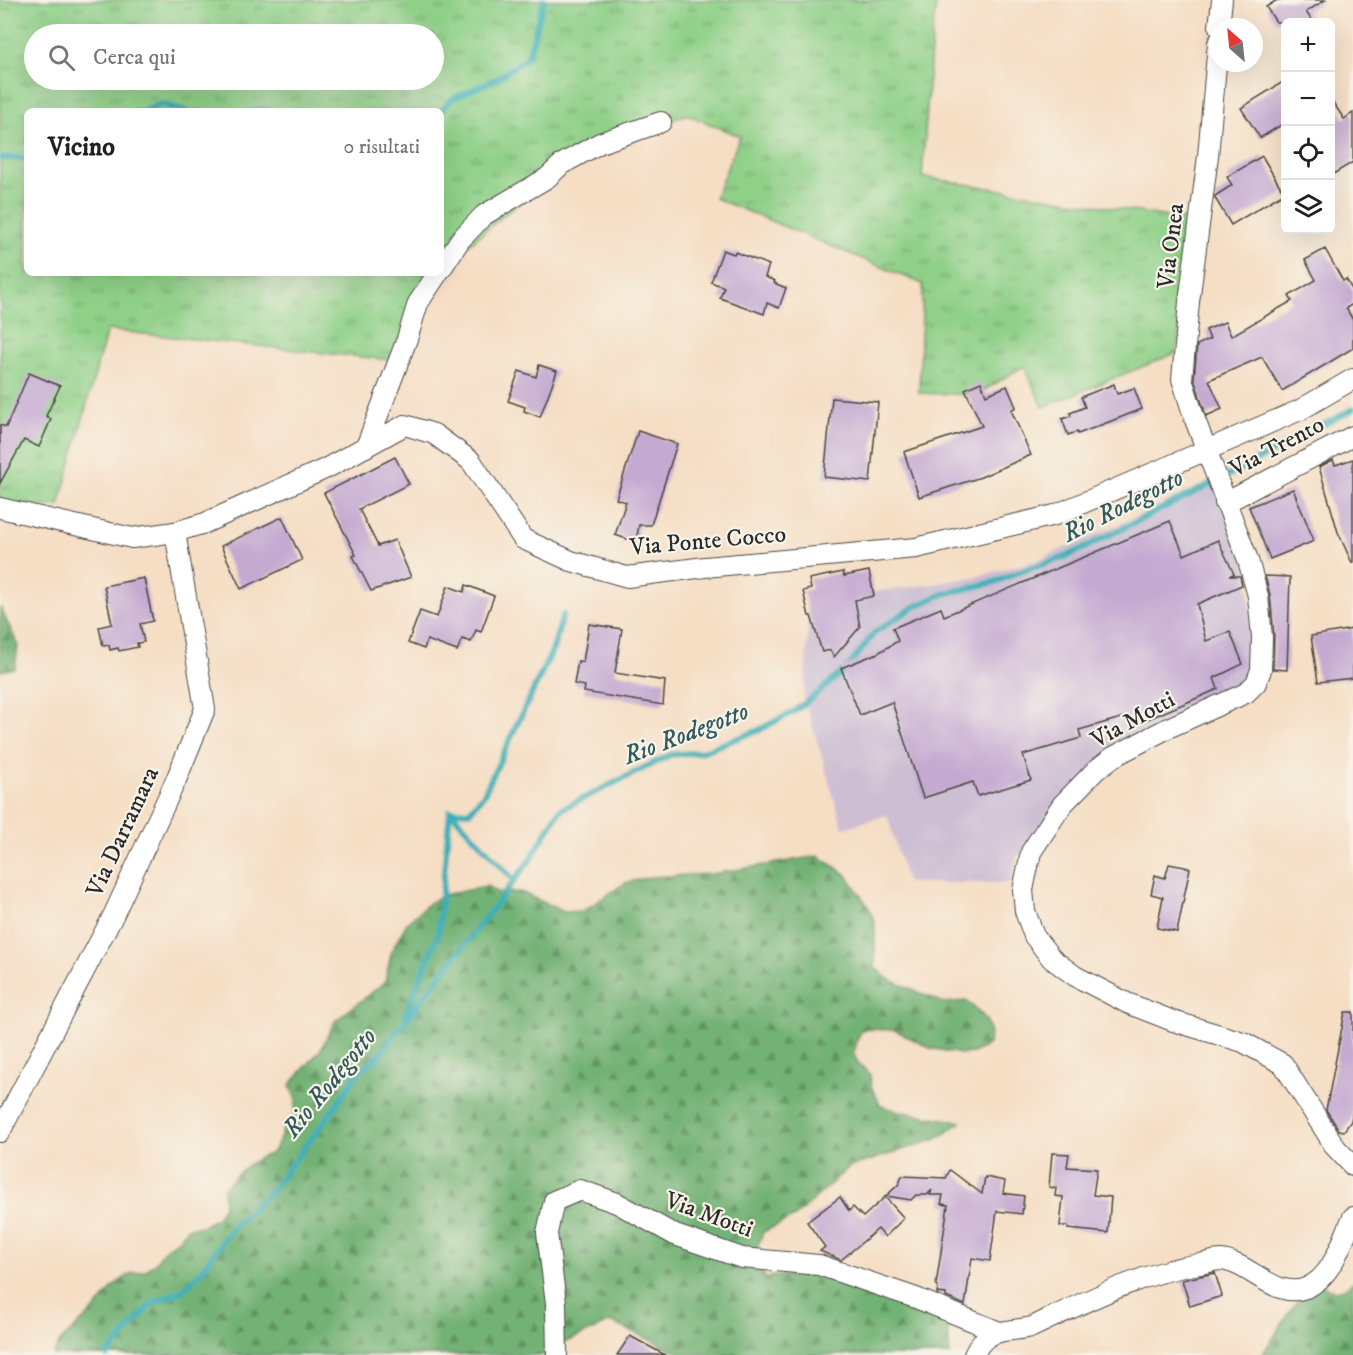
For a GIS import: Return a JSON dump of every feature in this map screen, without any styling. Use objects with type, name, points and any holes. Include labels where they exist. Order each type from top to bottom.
[{"type":"street","points":[[1220,18],[1222,0]]},
{"type":"street","name":"Via Onea","points":[[1210,459],[1182,379],[1215,72]]},
{"type":"street","points":[[444,264],[460,240],[484,215],[547,178],[562,164],[600,143],[661,122]]},
{"type":"street","points":[[366,447],[407,339],[418,303],[436,276]]},
{"type":"street","name":"Via Ponte Cocco","points":[[0,508],[132,538],[175,532],[205,523],[327,468],[405,425],[434,434],[471,461],[523,538],[571,561],[627,577],[705,567],[916,548],[1055,515],[1210,459],[1353,379]]},
{"type":"street","name":"Via Trento","points":[[1224,499],[1353,436]]},
{"type":"street","name":"Via Motti","points":[[1210,459],[1248,560],[1258,596],[1262,637],[1261,670],[1256,683],[1246,693],[1168,728],[1113,757],[1096,770],[1062,805],[1032,852],[1023,890],[1025,911],[1034,936],[1052,959],[1075,976],[1127,1003],[1173,1021],[1243,1042],[1283,1064],[1336,1148],[1353,1166]]},
{"type":"street","name":"Via Darramara","points":[[0,1132],[113,916],[176,780],[204,709],[175,532]]},
{"type":"street","name":"Via Motti","points":[[557,1355],[556,1303],[547,1233],[554,1201],[580,1190],[617,1203],[675,1235],[730,1254],[742,1258],[819,1265],[916,1298],[997,1331],[1013,1331],[1032,1327],[1154,1275],[1221,1260],[1246,1269],[1280,1287],[1293,1291],[1307,1287],[1322,1278],[1353,1217]]},
{"type":"street","points":[[974,1355],[985,1336],[997,1331]]},
{"type":"shaded area","points":[[1216,478],[1243,527],[1257,682],[1135,742],[1045,829],[1052,843],[1017,856],[1011,883],[907,883],[887,815],[843,828],[804,698],[810,600],[934,584],[979,576],[1035,561],[1151,510]]},
{"type":"green space","points":[[0,0],[937,0],[932,34],[922,177],[1195,221],[1176,353],[1043,407],[1024,366],[976,395],[919,393],[923,284],[715,198],[740,136],[686,114],[546,180],[449,261],[444,269],[444,108],[24,108],[24,276],[440,276],[390,360],[107,330],[59,506],[0,505]]},
{"type":"green space","points":[[0,607],[18,645],[15,668],[0,671]]},
{"type":"green space","points":[[818,856],[846,874],[868,906],[875,922],[875,967],[888,979],[944,1003],[966,1001],[988,1023],[989,1044],[973,1053],[961,1054],[930,1048],[895,1030],[862,1029],[854,1054],[858,1063],[870,1074],[871,1086],[880,1105],[897,1111],[961,1122],[937,1139],[849,1167],[796,1216],[763,1232],[753,1259],[768,1281],[769,1277],[849,1270],[947,1311],[950,1355],[684,1355],[611,1322],[552,1348],[552,1355],[53,1355],[61,1341],[95,1309],[116,1284],[130,1274],[145,1271],[188,1228],[203,1226],[217,1218],[224,1205],[223,1189],[245,1167],[272,1153],[280,1139],[284,1125],[295,1115],[296,1099],[290,1085],[321,1049],[335,1021],[385,982],[392,950],[407,923],[430,902],[444,895],[487,886],[498,893],[521,892],[564,912],[583,911],[625,883],[650,877],[712,874]]},
{"type":"green space","points":[[1318,1282],[1336,1291],[1344,1289],[1353,1282],[1353,1355],[1262,1355],[1301,1295]]},
{"type":"building","points":[[1277,0],[1325,0],[1306,12],[1310,18],[1281,18],[1281,22],[1276,22],[1266,7]]},
{"type":"building","points":[[1281,83],[1281,125],[1260,138],[1241,108]]},
{"type":"building","points":[[1335,106],[1344,119],[1353,113],[1353,162],[1335,173]]},
{"type":"building","points":[[1262,156],[1281,188],[1281,195],[1231,225],[1215,198],[1232,185],[1227,177]]},
{"type":"building","points":[[1325,249],[1343,281],[1346,279],[1353,291],[1353,304],[1346,308],[1353,320],[1353,348],[1282,391],[1262,357],[1209,380],[1222,409],[1206,416],[1194,378],[1197,345],[1210,339],[1206,330],[1225,322],[1231,336],[1292,301],[1289,296],[1316,280],[1305,260]]},
{"type":"building","points":[[723,250],[734,254],[735,252],[769,265],[765,277],[786,288],[779,308],[767,303],[764,314],[720,298],[724,287],[711,282]]},
{"type":"building","points":[[539,365],[557,371],[540,417],[524,411],[525,407],[508,401],[519,371],[536,377]]},
{"type":"building","points":[[29,373],[60,386],[46,416],[51,419],[39,447],[24,440],[0,483],[0,425],[6,427]]},
{"type":"building","points":[[981,382],[986,395],[1007,386],[1016,407],[1011,410],[1031,455],[981,477],[919,497],[904,452],[982,426],[965,389]]},
{"type":"building","points":[[1114,384],[1117,394],[1134,388],[1142,409],[1078,434],[1077,432],[1068,435],[1062,419],[1085,407],[1081,397]]},
{"type":"building","points":[[832,398],[878,402],[870,482],[824,477]]},
{"type":"building","points":[[638,431],[677,444],[651,525],[639,525],[636,542],[615,535],[626,502],[616,499]]},
{"type":"building","points":[[395,457],[409,484],[359,509],[378,546],[395,540],[411,577],[371,591],[353,556],[356,555],[324,493]]},
{"type":"building","points":[[1353,459],[1352,563],[1338,532],[1319,467],[1333,460],[1335,465]]},
{"type":"building","points":[[1293,489],[1314,541],[1270,559],[1249,507]]},
{"type":"building","points":[[282,517],[302,560],[241,589],[221,546]]},
{"type":"building","points":[[1170,521],[1184,555],[1218,540],[1234,574],[1229,576],[1240,576],[1242,585],[1197,604],[1206,641],[1230,632],[1243,664],[1214,678],[1218,689],[1132,726],[1128,716],[1079,730],[1081,738],[1023,755],[1031,780],[978,796],[973,782],[923,798],[892,702],[860,715],[841,668],[878,653],[898,641],[893,628],[941,608],[944,616]]},
{"type":"building","points":[[869,571],[874,596],[855,600],[860,627],[834,657],[830,650],[822,652],[803,591],[811,589],[809,579],[843,572],[844,576]]},
{"type":"building","points":[[1265,576],[1290,577],[1287,670],[1273,669],[1274,636],[1270,595]]},
{"type":"building","points":[[144,578],[153,621],[140,624],[144,642],[137,643],[138,647],[119,651],[118,648],[110,650],[109,645],[103,646],[99,627],[112,624],[104,586]]},
{"type":"building","points":[[466,585],[494,596],[481,632],[476,630],[471,642],[462,639],[457,651],[427,640],[424,649],[408,643],[420,611],[437,617],[448,586],[464,592]]},
{"type":"building","points":[[589,624],[622,629],[615,673],[665,681],[663,705],[584,692],[585,686],[574,684],[578,661],[583,662]]},
{"type":"building","points":[[1353,629],[1353,678],[1318,682],[1311,636]]},
{"type":"building","points":[[1169,864],[1190,868],[1177,932],[1157,928],[1163,897],[1151,894],[1155,875],[1165,878]]},
{"type":"building","points":[[1345,1012],[1353,1012],[1353,1110],[1351,1121],[1344,1131],[1339,1130],[1326,1110]]},
{"type":"building","points":[[1052,1153],[1069,1154],[1067,1167],[1097,1169],[1093,1195],[1111,1197],[1108,1233],[1068,1229],[1068,1226],[1060,1226],[1063,1197],[1055,1196],[1056,1188],[1049,1187]]},
{"type":"building","points":[[950,1170],[982,1194],[985,1177],[1005,1181],[1003,1193],[1024,1196],[1022,1214],[997,1211],[990,1261],[972,1258],[965,1305],[946,1297],[946,1294],[937,1293],[938,1286],[936,1285],[948,1205],[941,1204],[943,1195],[930,1195],[932,1190],[927,1195],[916,1195],[911,1200],[886,1196],[899,1184],[902,1176],[946,1178]]},
{"type":"building","points":[[840,1197],[849,1211],[853,1207],[863,1217],[885,1197],[904,1218],[885,1237],[878,1229],[841,1260],[820,1251],[825,1247],[807,1222]]},
{"type":"building","points":[[1215,1273],[1222,1296],[1190,1306],[1182,1280]]},
{"type":"building","points":[[630,1336],[665,1355],[617,1355]]},
{"type":"waterway","points":[[444,108],[452,99],[498,78],[528,57],[544,0]]},
{"type":"waterway","points":[[151,108],[161,104],[175,108]]},
{"type":"waterway","points":[[0,158],[24,158]]},
{"type":"waterway","name":"Rio Rodegotto","points":[[107,1355],[151,1304],[183,1290],[199,1274],[232,1228],[271,1191],[328,1117],[359,1071],[376,1059],[530,860],[560,810],[670,755],[701,752],[759,730],[793,712],[849,666],[875,632],[912,608],[943,594],[995,582],[1068,556],[1231,474],[1353,409]]},
{"type":"waterway","points":[[450,811],[469,812],[484,794],[553,649],[563,615]]},
{"type":"waterway","points":[[450,811],[514,880]]},
{"type":"waterway","points":[[405,1016],[438,934],[450,811]]}]
